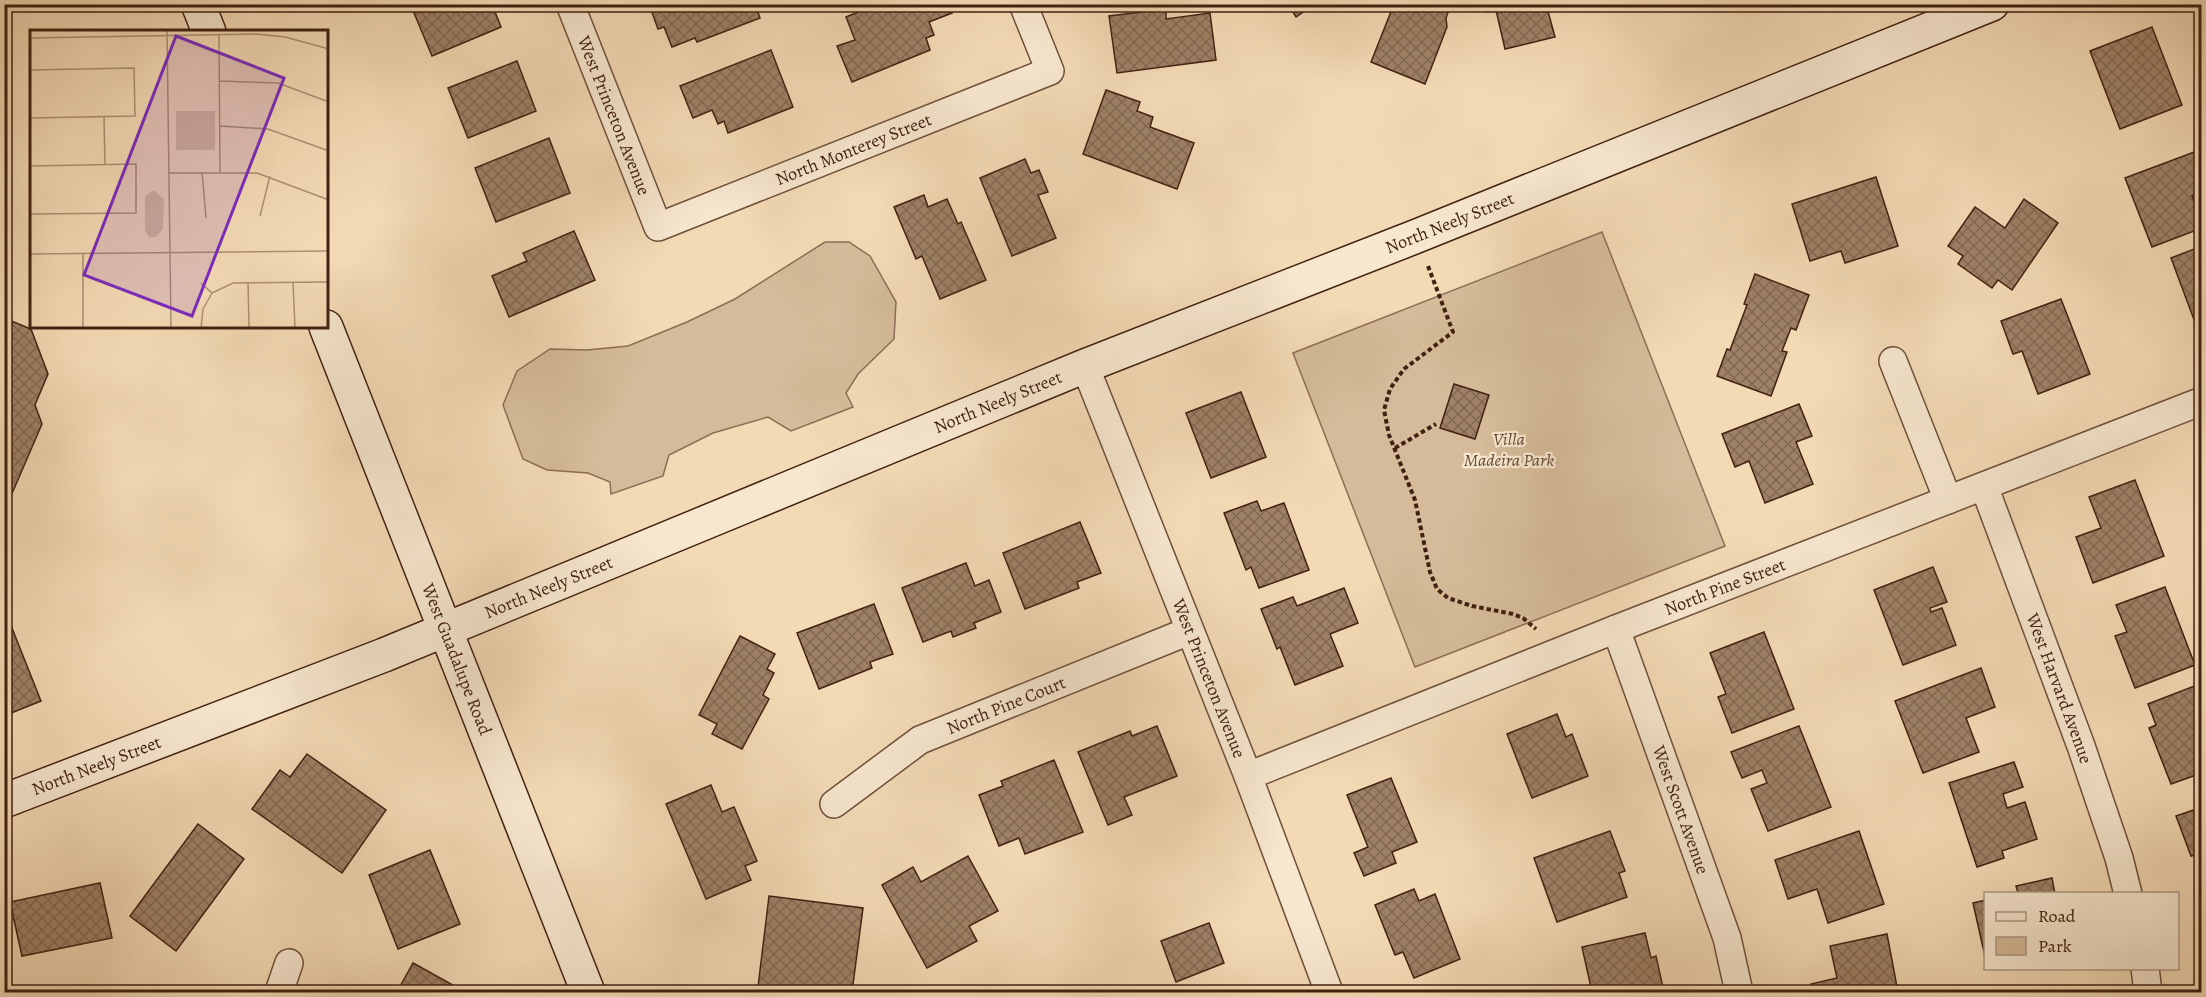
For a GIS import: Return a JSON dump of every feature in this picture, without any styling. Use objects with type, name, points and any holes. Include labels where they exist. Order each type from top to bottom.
[{"type":"street","points":[[198,4],[208,30]]},
{"type":"street","name":"West Princeton Avenue","points":[[570,4],[658,227]]},
{"type":"street","name":"North Monterey Street","points":[[658,227],[1050,71],[1023,4]]},
{"type":"street","name":"North Neely Street","points":[[4,801],[384,655],[1085,366],[1417,236],[1992,4]]},
{"type":"street","name":"West Guadalupe Road","points":[[326,328],[588,993]]},
{"type":"street","points":[[1893,361],[1948,500]]},
{"type":"street","name":"West Princeton Avenue","points":[[1085,366],[1248,776],[1329,993]]},
{"type":"street","name":"North Pine Street","points":[[1248,776],[1616,629],[2202,401]]},
{"type":"street","name":"West Harvard Avenue","points":[[1984,486],[2081,746],[2119,858],[2128,892]]},
{"type":"street","name":"West Scott Avenue","points":[[1616,629],[1727,938],[1739,993]]},
{"type":"street","name":"North Pine Court","points":[[834,804],[920,740],[1189,631]]},
{"type":"street","points":[[279,993],[289,963]]},
{"type":"street","points":[[2145,970],[2148,993]]},
{"type":"path","points":[[1417,236],[1454,333],[1404,369],[1390,389],[1384,410],[1389,435],[1415,500],[1430,572],[1437,589],[1448,598],[1523,618],[1561,651]]},
{"type":"path","points":[[1395,448],[1436,424]]},
{"type":"green space","name":"Villa Madeira Park","points":[[1602,232],[1725,546],[1415,667],[1293,353]]},
{"type":"green space","points":[[825,242],[849,242],[870,256],[896,302],[894,339],[858,374],[846,393],[853,407],[791,431],[768,417],[713,433],[669,455],[663,476],[611,494],[610,482],[588,473],[547,470],[523,459],[503,405],[517,371],[550,349],[587,350],[628,346],[687,322],[735,299]]},
{"type":"building","points":[[435,4],[492,4],[501,27],[432,56],[414,13]]},
{"type":"building","points":[[649,4],[755,4],[760,18],[697,42],[695,38],[672,47],[664,27],[658,29]]},
{"type":"building","points":[[878,4],[948,4],[952,13],[929,22],[934,35],[926,38],[930,50],[852,82],[837,46],[855,40],[846,17]]},
{"type":"building","points":[[1288,4],[1315,4],[1296,17]]},
{"type":"building","points":[[1394,4],[1451,4],[1446,18],[1447,27],[1425,84],[1371,62]]},
{"type":"building","points":[[1485,4],[1546,4],[1555,37],[1505,49],[1496,10],[1487,12]]},
{"type":"building","points":[[1166,9],[1166,19],[1210,13],[1216,60],[1117,73],[1109,16]]},
{"type":"building","points":[[2152,27],[2182,105],[2120,129],[2090,51]]},
{"type":"building","points":[[771,50],[793,107],[728,133],[724,121],[718,124],[712,110],[693,118],[680,86]]},
{"type":"building","points":[[517,61],[536,111],[468,138],[448,88]]},
{"type":"building","points":[[1106,90],[1140,102],[1137,111],[1153,117],[1150,127],[1194,143],[1177,189],[1083,154]]},
{"type":"building","points":[[549,138],[570,193],[496,222],[475,168]]},
{"type":"building","points":[[2202,149],[2202,192],[2192,196],[2202,220],[2202,228],[2152,247],[2125,178]]},
{"type":"building","points":[[1025,159],[1031,173],[1039,170],[1048,192],[1038,195],[1056,238],[1012,256],[980,178]]},
{"type":"building","points":[[1876,177],[1898,246],[1845,263],[1841,251],[1810,261],[1792,204]]},
{"type":"building","points":[[924,195],[928,207],[947,199],[958,224],[961,222],[986,280],[940,299],[922,256],[916,259],[894,207]]},
{"type":"building","points":[[2024,199],[2058,223],[2012,290],[1998,280],[1992,288],[1958,264],[1963,256],[1948,246],[1975,207],[2005,228]]},
{"type":"building","points":[[574,231],[595,280],[509,317],[492,276],[527,261],[523,253]]},
{"type":"building","points":[[2202,246],[2202,332],[2199,333],[2171,258]]},
{"type":"building","points":[[1755,274],[1809,295],[1796,330],[1791,328],[1782,351],[1787,352],[1771,396],[1717,376],[1727,349],[1730,350],[1747,305],[1744,304]]},
{"type":"building","points":[[2061,299],[2090,374],[2038,394],[2022,351],[2013,354],[2001,321]]},
{"type":"building","points":[[4,318],[31,329],[48,374],[35,405],[42,424],[4,512]]},
{"type":"building","points":[[1454,384],[1489,395],[1475,439],[1440,428]]},
{"type":"building","points":[[1241,392],[1266,457],[1211,478],[1186,413]]},
{"type":"building","points":[[1799,404],[1812,436],[1796,442],[1813,484],[1765,503],[1749,461],[1735,467],[1722,434]]},
{"type":"building","points":[[2135,480],[2164,556],[2093,583],[2076,537],[2101,528],[2089,497]]},
{"type":"building","points":[[1257,501],[1261,511],[1284,503],[1309,570],[1259,588],[1251,567],[1246,570],[1224,513]]},
{"type":"building","points":[[1080,522],[1101,573],[1077,582],[1079,588],[1025,609],[1003,553]]},
{"type":"building","points":[[966,563],[975,586],[989,580],[1001,612],[974,623],[976,628],[953,637],[951,631],[923,642],[902,588]]},
{"type":"building","points":[[1933,567],[1947,602],[1930,608],[1931,612],[1942,608],[1956,645],[1903,665],[1874,590]]},
{"type":"building","points":[[2165,587],[2195,665],[2135,688],[2115,636],[2127,632],[2116,605]]},
{"type":"building","points":[[1344,588],[1358,623],[1330,634],[1343,666],[1295,685],[1280,647],[1277,649],[1261,609],[1293,597],[1297,606]]},
{"type":"building","points":[[874,604],[893,654],[870,662],[872,668],[819,689],[797,633]]},
{"type":"building","points":[[4,608],[41,701],[4,716]]},
{"type":"building","points":[[1764,632],[1794,709],[1732,733],[1718,697],[1726,694],[1710,653]]},
{"type":"building","points":[[740,636],[775,654],[767,669],[774,673],[763,695],[769,699],[742,749],[712,734],[717,724],[699,715]]},
{"type":"building","points":[[1981,668],[1995,707],[1966,718],[1979,752],[1923,773],[1895,701]]},
{"type":"building","points":[[2202,683],[2202,773],[2171,784],[2149,728],[2156,725],[2148,704]]},
{"type":"building","points":[[1557,714],[1566,737],[1572,734],[1588,776],[1532,798],[1507,734]]},
{"type":"building","points":[[1157,726],[1177,776],[1124,797],[1132,815],[1108,825],[1078,752],[1130,731],[1132,736]]},
{"type":"building","points":[[1799,726],[1831,807],[1768,831],[1751,789],[1767,783],[1762,770],[1742,778],[1731,752]]},
{"type":"building","points":[[307,754],[386,810],[342,873],[252,809],[280,770],[290,777]]},
{"type":"building","points":[[1054,760],[1083,832],[1025,854],[1019,838],[999,846],[979,795],[1003,786],[1001,781]]},
{"type":"building","points":[[2014,762],[2023,787],[2003,794],[2007,808],[2025,802],[2037,839],[2002,851],[2004,858],[1977,867],[1949,783]]},
{"type":"building","points":[[1391,778],[1417,842],[1392,852],[1396,863],[1364,876],[1354,853],[1368,847],[1347,795]]},
{"type":"building","points":[[711,785],[722,812],[734,807],[757,861],[745,866],[751,880],[706,899],[666,804]]},
{"type":"building","points":[[2202,807],[2202,853],[2191,856],[2176,816]]},
{"type":"building","points":[[198,824],[244,859],[176,951],[130,916]]},
{"type":"building","points":[[1610,831],[1625,871],[1619,873],[1627,897],[1557,922],[1534,858]]},
{"type":"building","points":[[1859,831],[1884,904],[1828,923],[1817,889],[1788,899],[1775,860]]},
{"type":"building","points":[[430,850],[460,924],[398,949],[369,875]]},
{"type":"building","points":[[968,856],[998,911],[969,926],[977,941],[927,968],[882,885],[913,867],[921,882]]},
{"type":"building","points":[[2052,878],[2055,892],[2018,892],[2016,886]]},
{"type":"building","points":[[100,883],[112,938],[22,956],[10,902]]},
{"type":"building","points":[[1414,889],[1419,901],[1435,894],[1460,959],[1414,978],[1403,952],[1395,955],[1375,905]]},
{"type":"building","points":[[769,896],[863,908],[852,992],[798,992],[758,987]]},
{"type":"building","points":[[1984,900],[1984,952],[1973,903]]},
{"type":"building","points":[[1209,923],[1224,963],[1176,982],[1161,941]]},
{"type":"building","points":[[1645,933],[1651,958],[1656,956],[1664,992],[1592,992],[1582,947]]},
{"type":"building","points":[[1887,934],[1898,992],[1812,992],[1811,984],[1837,978],[1830,946]]},
{"type":"building","points":[[413,963],[460,989],[458,992],[397,992]]},
{"type":"building","points":[[4,965],[14,991],[4,992]]},
{"type":"building","points":[[2043,987],[2044,992],[2003,992]]}]
